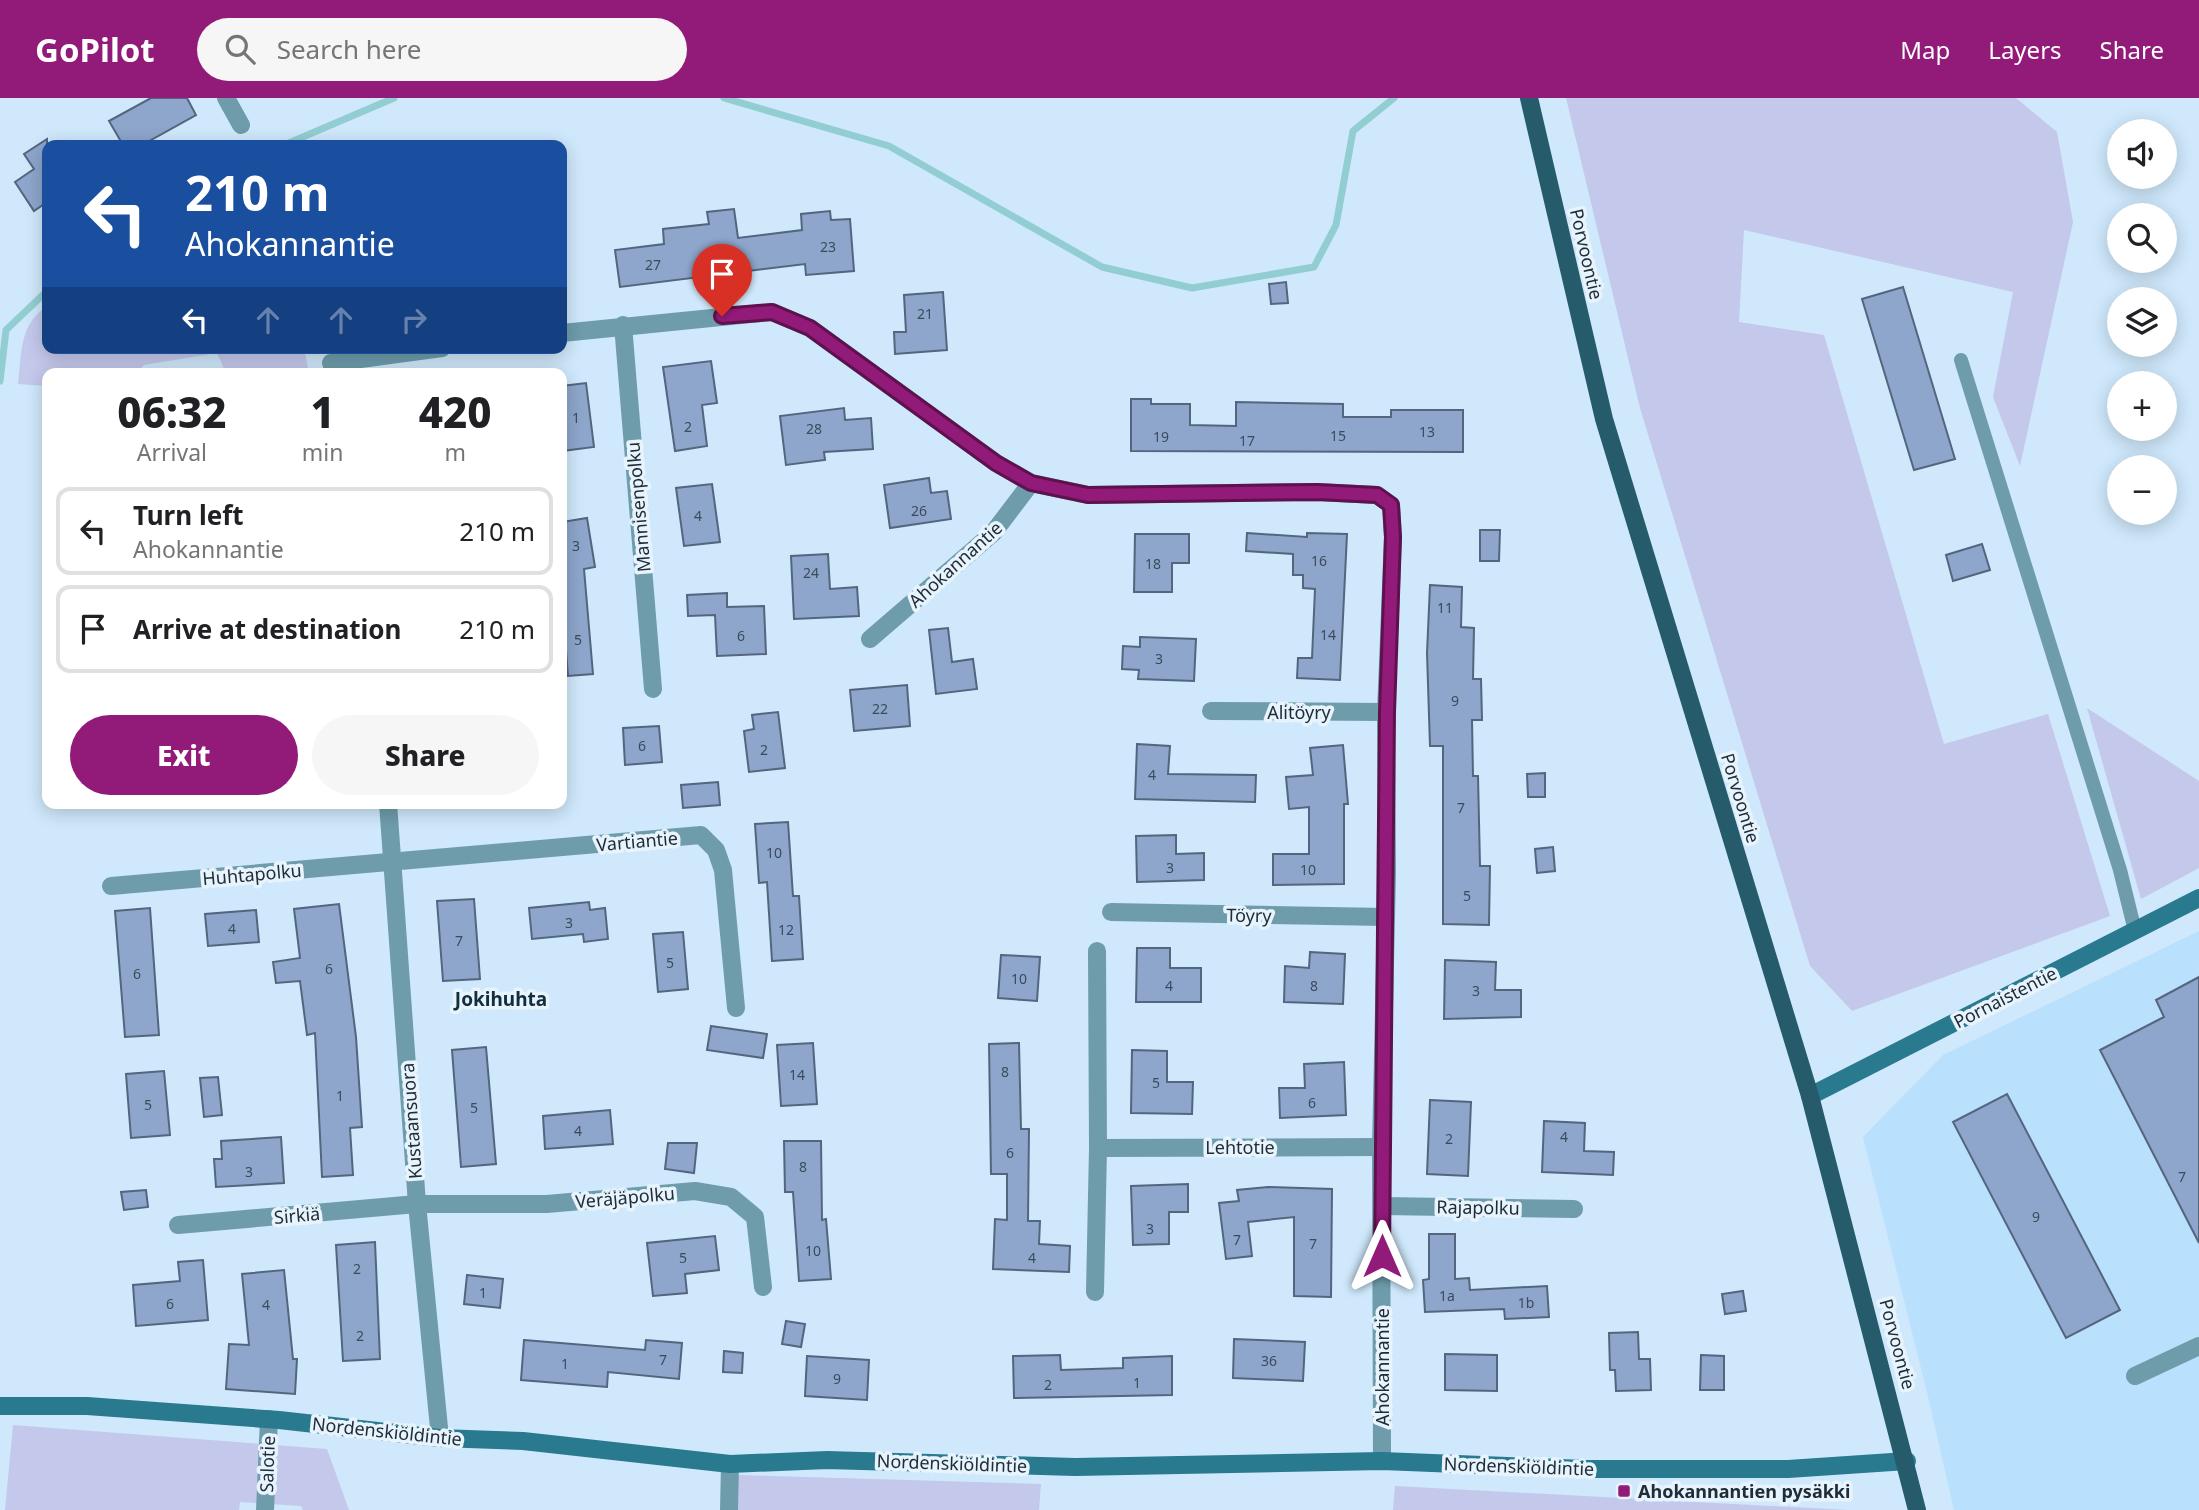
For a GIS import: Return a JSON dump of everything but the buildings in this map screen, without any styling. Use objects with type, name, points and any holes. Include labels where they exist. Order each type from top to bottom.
[{"type":"main road","name":"Porvoontie","points":[[1529,98],[1604,419],[1810,1096],[1907,1461],[1917,1510]]},
{"type":"main road","name":"Pornaistentie","points":[[1810,1096],[2199,898]]},
{"type":"main road","name":"Nordenskiöldintie","points":[[0,1406],[87,1406],[269,1419],[440,1438],[523,1441],[730,1464],[827,1460],[1075,1467],[1382,1461],[1584,1469],[1746,1469],[1907,1461]]},
{"type":"street","points":[[226,98],[241,125]]},
{"type":"street","name":"Ahokannantie","points":[[567,332],[772,312],[810,328],[996,463],[1031,483],[1088,495],[1317,492],[1377,495],[1391,505],[1393,537],[1387,712],[1381,1147],[1382,1461]]},
{"type":"street","name":"Mannisenpolku","points":[[623,325],[653,690]]},
{"type":"street","points":[[331,363],[398,354]]},
{"type":"street","name":"Ahokannantie","points":[[870,639],[993,533],[1031,483]]},
{"type":"street","name":"Alitöyry","points":[[1211,711],[1387,712]]},
{"type":"street","name":"Kustaansuora","points":[[389,809],[417,1204],[440,1438]]},
{"type":"street","name":"Vartiantie","points":[[393,861],[701,835],[716,850],[723,870],[736,1008]]},
{"type":"street","name":"Huhtapolku","points":[[111,886],[393,861]]},
{"type":"street","name":"Töyry","points":[[1111,912],[1386,917]]},
{"type":"street","points":[[1095,1292],[1098,1148],[1097,951]]},
{"type":"street","name":"Lehtotie","points":[[1098,1148],[1381,1147]]},
{"type":"street","name":"Veräjäpolku","points":[[417,1204],[547,1204],[695,1191],[732,1198],[755,1217],[763,1287]]},
{"type":"street","name":"Sirkiä","points":[[178,1225],[417,1204]]},
{"type":"street","name":"Rajapolku","points":[[1382,1206],[1574,1209]]},
{"type":"street","points":[[2135,1376],[2199,1346]]},
{"type":"street","name":"Salotie","points":[[265,1510],[269,1419]]},
{"type":"street","points":[[729,1510],[730,1464]]},
{"type":"lane","points":[[1961,360],[2120,870],[2135,931]]},
{"type":"shaded area","points":[[1566,98],[2016,98],[2057,132],[2073,222],[2020,466],[1993,397],[2013,292],[1744,230],[1739,322],[1824,335],[1944,744],[2048,714],[2110,916],[1852,1011],[1810,966],[1640,408]]},
{"type":"shaded area","points":[[42,310],[42,354],[211,354],[144,365],[141,368],[42,368],[42,386],[18,384],[24,340]]},
{"type":"shaded area","points":[[217,354],[305,354],[308,368],[224,368]]},
{"type":"shaded area","points":[[2087,708],[2199,781],[2199,868],[2141,899]]},
{"type":"shaded area","points":[[2199,931],[2199,1510],[1954,1510],[1863,1137],[1943,1055]]},
{"type":"shaded area","points":[[13,1425],[327,1449],[349,1510],[303,1510],[301,1506],[240,1502],[239,1510],[5,1510]]},
{"type":"shaded area","points":[[735,1475],[1041,1484],[1039,1510],[736,1510]]},
{"type":"shaded area","points":[[1395,1486],[1848,1510],[1393,1510]]},
{"type":"waterway","points":[[296,140],[394,98]]},
{"type":"waterway","points":[[724,98],[889,146],[1102,267],[1192,288],[1314,267],[1336,225],[1353,131],[1394,98]]},
{"type":"waterway","points":[[0,381],[6,330],[42,296]]},
{"type":"place","name":"Ahokannantien pysäkki","points":[[1624,1491]]},
{"type":"district","name":"Jokihuhta","points":[[501,999]]},
{"type":"route","points":[[722,316],[772,312],[810,328],[996,463],[1031,483],[1088,495],[1317,492],[1377,495],[1391,505],[1393,537],[1387,712],[1382,1256]]}]
